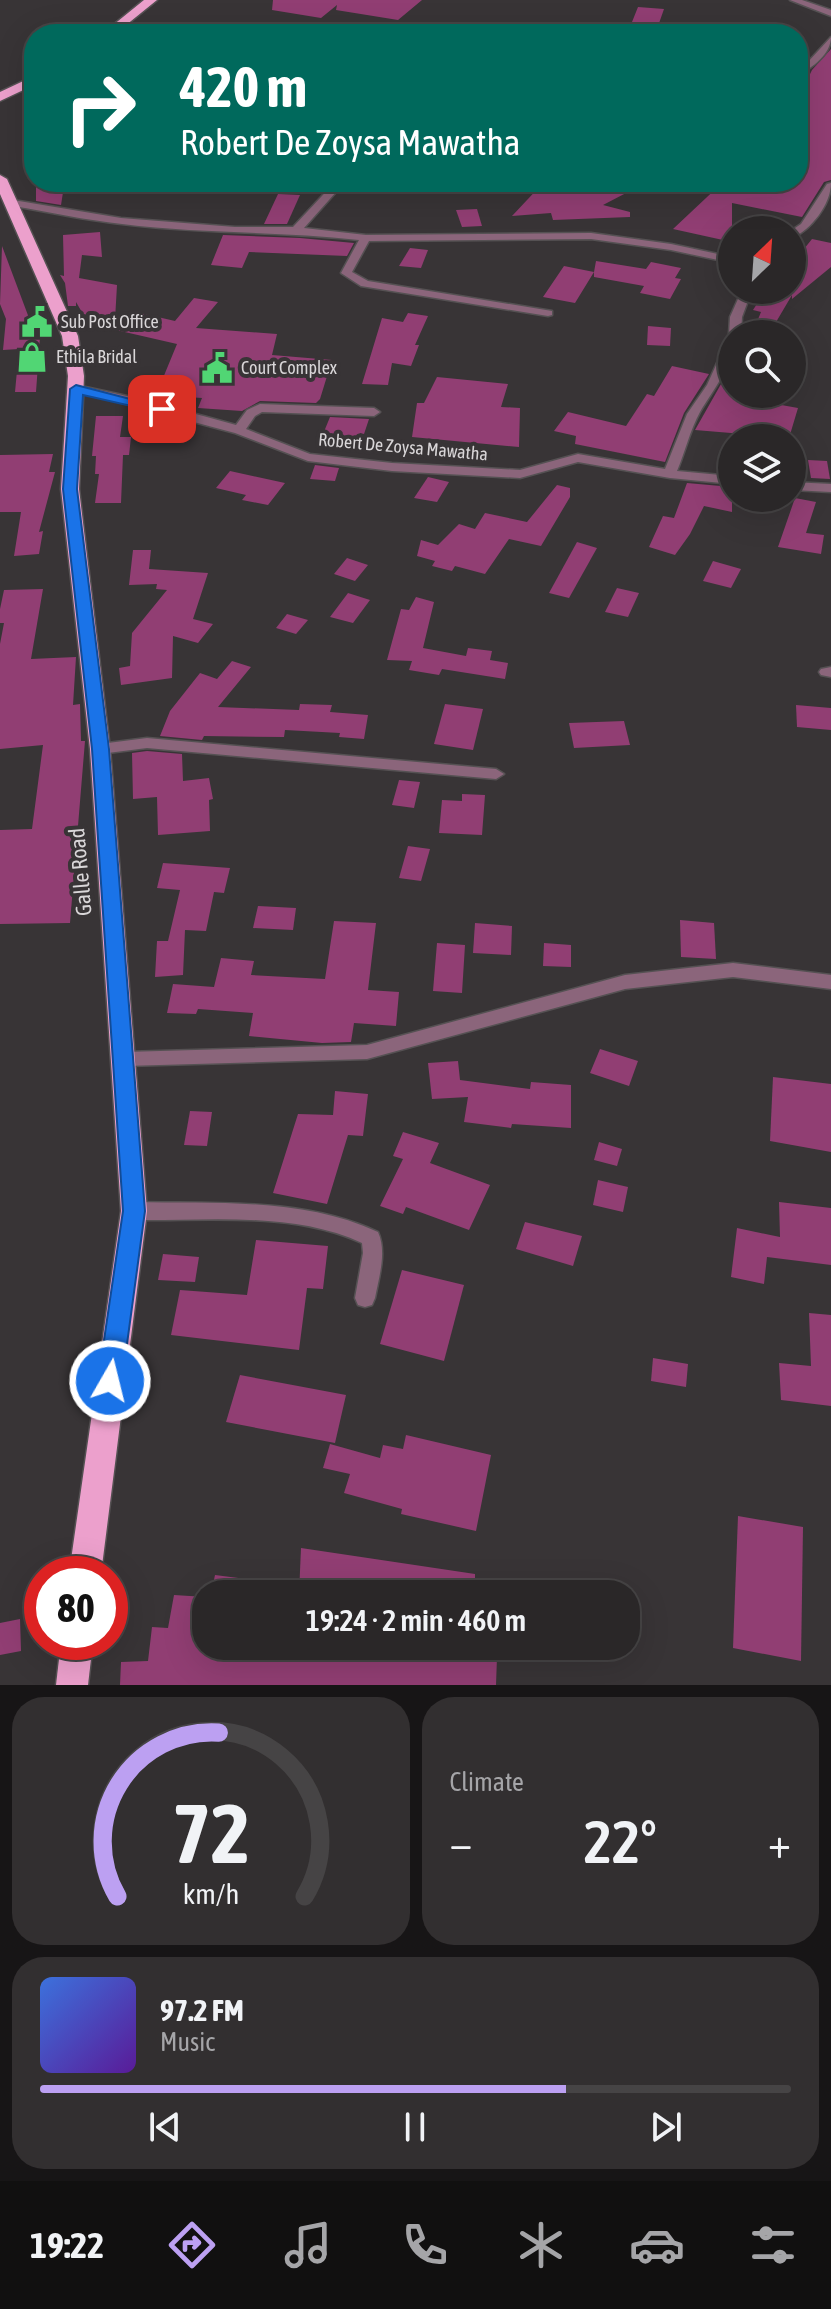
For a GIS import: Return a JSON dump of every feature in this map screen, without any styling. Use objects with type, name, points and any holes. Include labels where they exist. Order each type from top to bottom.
[{"type":"highway","points":[[121,24],[151,0]]},
{"type":"highway","points":[[0,97],[24,85]]},
{"type":"highway","name":"Galle Road","points":[[0,179],[70,336],[76,389],[70,489],[100,749],[125,1059],[134,1211],[87,1556]]},
{"type":"highway","points":[[72,1685],[75,1660]]},
{"type":"street","points":[[794,0],[831,13]]},
{"type":"street","points":[[808,66],[831,40]]},
{"type":"street","points":[[806,224],[831,186]]},
{"type":"street","points":[[296,230],[331,192]]},
{"type":"street","points":[[13,203],[121,221],[296,230],[366,238],[591,236],[718,257]]},
{"type":"street","points":[[366,238],[346,273],[350,279],[548,313]]},
{"type":"street","points":[[670,474],[693,414],[718,374]]},
{"type":"street","name":"Robert De Zoysa Mawatha","points":[[76,389],[239,430],[308,457],[392,467],[520,474],[578,458],[670,474],[718,479]]},
{"type":"street","points":[[239,430],[251,413],[260,408],[374,412]]},
{"type":"street","points":[[806,487],[831,488]]},
{"type":"street","points":[[100,749],[147,743],[496,774]]},
{"type":"street","points":[[125,1059],[367,1052],[625,982],[733,970],[831,982]]},
{"type":"street","points":[[134,1211],[291,1217],[357,1230],[371,1238],[373,1253],[365,1298]]},
{"type":"building","points":[[273,0],[422,0],[398,20],[336,10],[337,5],[321,18],[272,10]]},
{"type":"building","points":[[638,7],[664,9],[659,24],[631,24]]},
{"type":"building","points":[[831,49],[831,180],[824,182],[803,216],[732,203],[732,216],[718,216],[718,239],[673,229],[712,192],[808,192],[808,78]]},
{"type":"building","points":[[36,192],[63,192],[61,205],[36,201]]},
{"type":"building","points":[[535,192],[628,192],[603,205],[630,212],[630,217],[553,220],[551,213],[512,216]]},
{"type":"building","points":[[278,194],[300,195],[287,224],[264,224]]},
{"type":"building","points":[[477,209],[482,226],[462,227],[456,210]]},
{"type":"building","points":[[100,232],[102,257],[82,255],[79,278],[117,285],[115,320],[83,314],[76,302],[76,306],[68,306],[65,283],[60,275],[64,276],[63,235]]},
{"type":"building","points":[[223,235],[354,243],[347,256],[249,252],[242,268],[211,265]]},
{"type":"building","points":[[812,239],[831,243],[831,267],[806,288],[806,246]]},
{"type":"building","points":[[2,246],[29,318],[49,317],[49,337],[40,337],[36,392],[15,392],[19,349],[3,350],[6,319],[0,304]]},
{"type":"building","points":[[410,248],[428,250],[421,268],[399,266]]},
{"type":"building","points":[[596,261],[646,269],[651,262],[681,268],[675,278],[681,279],[670,299],[640,293],[644,286],[594,277]]},
{"type":"building","points":[[564,266],[594,272],[575,303],[543,297]]},
{"type":"building","points":[[194,298],[218,302],[196,328],[277,334],[272,355],[332,360],[320,399],[316,403],[260,401],[242,411],[198,408],[202,398],[156,395],[177,344],[116,330],[136,312],[175,321]]},
{"type":"building","points":[[757,304],[787,304],[777,320],[758,320],[761,312],[753,310]]},
{"type":"building","points":[[408,313],[428,316],[415,345],[419,345],[411,366],[392,363],[388,385],[362,384],[382,318],[403,322]]},
{"type":"building","points":[[648,326],[671,328],[670,346],[647,345]]},
{"type":"building","points":[[672,366],[709,374],[684,413],[665,462],[575,444],[576,436],[554,431],[568,412],[626,426],[647,394],[654,396]]},
{"type":"building","points":[[437,377],[508,384],[501,407],[520,408],[519,447],[412,437],[417,403],[424,403]]},
{"type":"building","points":[[718,389],[718,408],[798,408],[793,424],[718,424],[718,432],[695,430]]},
{"type":"building","points":[[96,416],[123,416],[120,437],[131,437],[129,455],[123,455],[121,503],[95,503],[99,474],[95,474],[96,456],[92,456]]},
{"type":"building","points":[[330,417],[369,419],[364,434],[360,433],[356,441],[321,439]]},
{"type":"building","points":[[53,454],[49,472],[55,472],[39,532],[43,531],[39,554],[14,556],[21,512],[0,512],[0,455]]},
{"type":"building","points":[[808,460],[827,461],[830,479],[811,478]]},
{"type":"building","points":[[315,465],[339,468],[335,481],[310,479]]},
{"type":"building","points":[[230,471],[285,483],[268,505],[242,500],[246,495],[216,488]]},
{"type":"building","points":[[428,477],[449,482],[437,502],[414,498]]},
{"type":"building","points":[[687,483],[718,486],[718,509],[704,506],[675,555],[649,547],[663,516],[674,518]]},
{"type":"building","points":[[557,485],[570,488],[570,497],[541,546],[509,539],[485,574],[455,566],[452,571],[432,566],[435,561],[417,556],[421,540],[438,545],[459,524],[475,529],[485,513],[527,522]]},
{"type":"building","points":[[806,500],[816,502],[806,533],[824,535],[821,554],[778,547],[790,512],[806,512]]},
{"type":"building","points":[[577,542],[597,548],[569,598],[549,593]]},
{"type":"building","points":[[133,550],[151,550],[149,569],[208,573],[193,619],[213,624],[198,643],[173,636],[172,678],[121,685],[119,668],[130,666],[132,633],[167,590],[156,589],[157,584],[129,585]]},
{"type":"building","points":[[347,558],[368,565],[355,581],[334,574]]},
{"type":"building","points":[[713,561],[741,569],[731,588],[703,581]]},
{"type":"building","points":[[617,588],[639,593],[628,617],[605,612]]},
{"type":"building","points":[[43,589],[31,659],[76,657],[73,705],[80,704],[81,741],[85,741],[70,923],[0,924],[0,830],[32,829],[43,745],[0,749],[0,644],[4,623],[0,623],[0,609],[4,590]]},
{"type":"building","points":[[348,593],[370,600],[353,623],[330,617]]},
{"type":"building","points":[[416,597],[434,602],[423,648],[466,656],[468,648],[492,651],[490,660],[508,663],[505,679],[442,669],[439,675],[409,670],[412,661],[387,660],[401,609],[409,610]]},
{"type":"building","points":[[287,614],[308,620],[296,634],[276,628]]},
{"type":"building","points":[[232,661],[251,667],[218,707],[299,710],[300,704],[332,705],[330,712],[368,715],[364,739],[339,737],[340,733],[285,730],[284,737],[204,736],[202,740],[160,736],[170,711],[200,673],[217,679]]},
{"type":"building","points":[[445,704],[483,709],[473,750],[434,744]]},
{"type":"building","points":[[796,705],[831,708],[831,730],[797,727]]},
{"type":"building","points":[[624,721],[630,745],[574,748],[569,723]]},
{"type":"building","points":[[132,753],[182,754],[183,781],[209,778],[213,799],[209,800],[210,831],[158,835],[157,797],[133,799]]},
{"type":"building","points":[[399,780],[420,782],[414,808],[392,805]]},
{"type":"building","points":[[462,794],[485,795],[482,835],[439,833],[442,800],[462,801]]},
{"type":"building","points":[[408,846],[430,849],[421,881],[399,878]]},
{"type":"building","points":[[163,863],[230,868],[224,893],[214,892],[206,931],[185,930],[183,975],[155,977],[157,941],[168,941],[180,890],[157,888]]},
{"type":"building","points":[[258,906],[296,908],[293,930],[253,928]]},
{"type":"building","points":[[680,920],[714,923],[716,959],[681,957]]},
{"type":"building","points":[[334,921],[376,923],[368,990],[399,992],[396,1026],[354,1023],[351,1042],[322,1043],[249,1036],[253,1013],[198,1009],[196,1014],[167,1013],[173,984],[214,987],[221,958],[254,961],[251,975],[325,979]]},
{"type":"building","points":[[475,923],[512,926],[511,955],[473,953]]},
{"type":"building","points":[[437,943],[465,945],[462,993],[433,991]]},
{"type":"building","points":[[544,943],[571,945],[571,967],[543,966]]},
{"type":"building","points":[[600,1049],[638,1061],[629,1086],[590,1073]]},
{"type":"building","points":[[458,1061],[460,1080],[530,1089],[531,1082],[571,1085],[571,1128],[512,1124],[511,1128],[464,1122],[468,1097],[432,1099],[428,1063]]},
{"type":"building","points":[[773,1077],[831,1084],[831,1152],[770,1141]]},
{"type":"building","points":[[335,1091],[368,1094],[363,1136],[348,1135],[327,1204],[273,1193],[298,1114],[333,1115]]},
{"type":"building","points":[[190,1111],[212,1112],[207,1146],[184,1145]]},
{"type":"building","points":[[403,1132],[439,1143],[430,1163],[490,1185],[469,1230],[406,1207],[403,1214],[380,1206],[403,1159],[393,1156]]},
{"type":"building","points":[[599,1142],[622,1149],[617,1166],[594,1160]]},
{"type":"building","points":[[598,1180],[628,1187],[623,1212],[593,1205]]},
{"type":"building","points":[[779,1202],[831,1208],[831,1265],[767,1257],[764,1284],[731,1277],[737,1228],[780,1237]]},
{"type":"building","points":[[525,1222],[582,1236],[573,1266],[516,1249]]},
{"type":"building","points":[[256,1240],[328,1246],[323,1289],[307,1288],[299,1350],[171,1335],[180,1290],[247,1295]]},
{"type":"building","points":[[163,1254],[199,1257],[195,1282],[158,1280]]},
{"type":"building","points":[[402,1270],[464,1285],[444,1361],[380,1344]]},
{"type":"building","points":[[809,1313],[831,1315],[831,1406],[781,1400],[779,1363],[811,1366]]},
{"type":"building","points":[[653,1358],[688,1364],[686,1387],[651,1381]]},
{"type":"building","points":[[240,1375],[346,1395],[335,1443],[226,1422]]},
{"type":"building","points":[[406,1435],[491,1455],[476,1531],[401,1514],[402,1509],[344,1493],[350,1474],[323,1468],[330,1444],[380,1458],[383,1445],[403,1449]]},
{"type":"building","points":[[738,1516],[803,1527],[801,1661],[733,1648]]},
{"type":"building","points":[[301,1548],[475,1574],[475,1580],[300,1580]]},
{"type":"building","points":[[215,1575],[255,1580],[214,1580]]},
{"type":"building","points":[[174,1595],[192,1596],[192,1660],[497,1660],[496,1685],[120,1685],[121,1662],[148,1661],[152,1627],[168,1628]]},
{"type":"building","points":[[20,1619],[21,1651],[0,1655],[0,1623]]},
{"type":"place","name":"Sub Post Office","points":[[37,322]]},
{"type":"place","name":"Ethila Bridal","points":[[32,357]]},
{"type":"place","name":"Court Complex","points":[[217,368]]},
{"type":"route","points":[[110,1381],[134,1211],[100,749],[70,489],[76,389],[162,409]]}]
